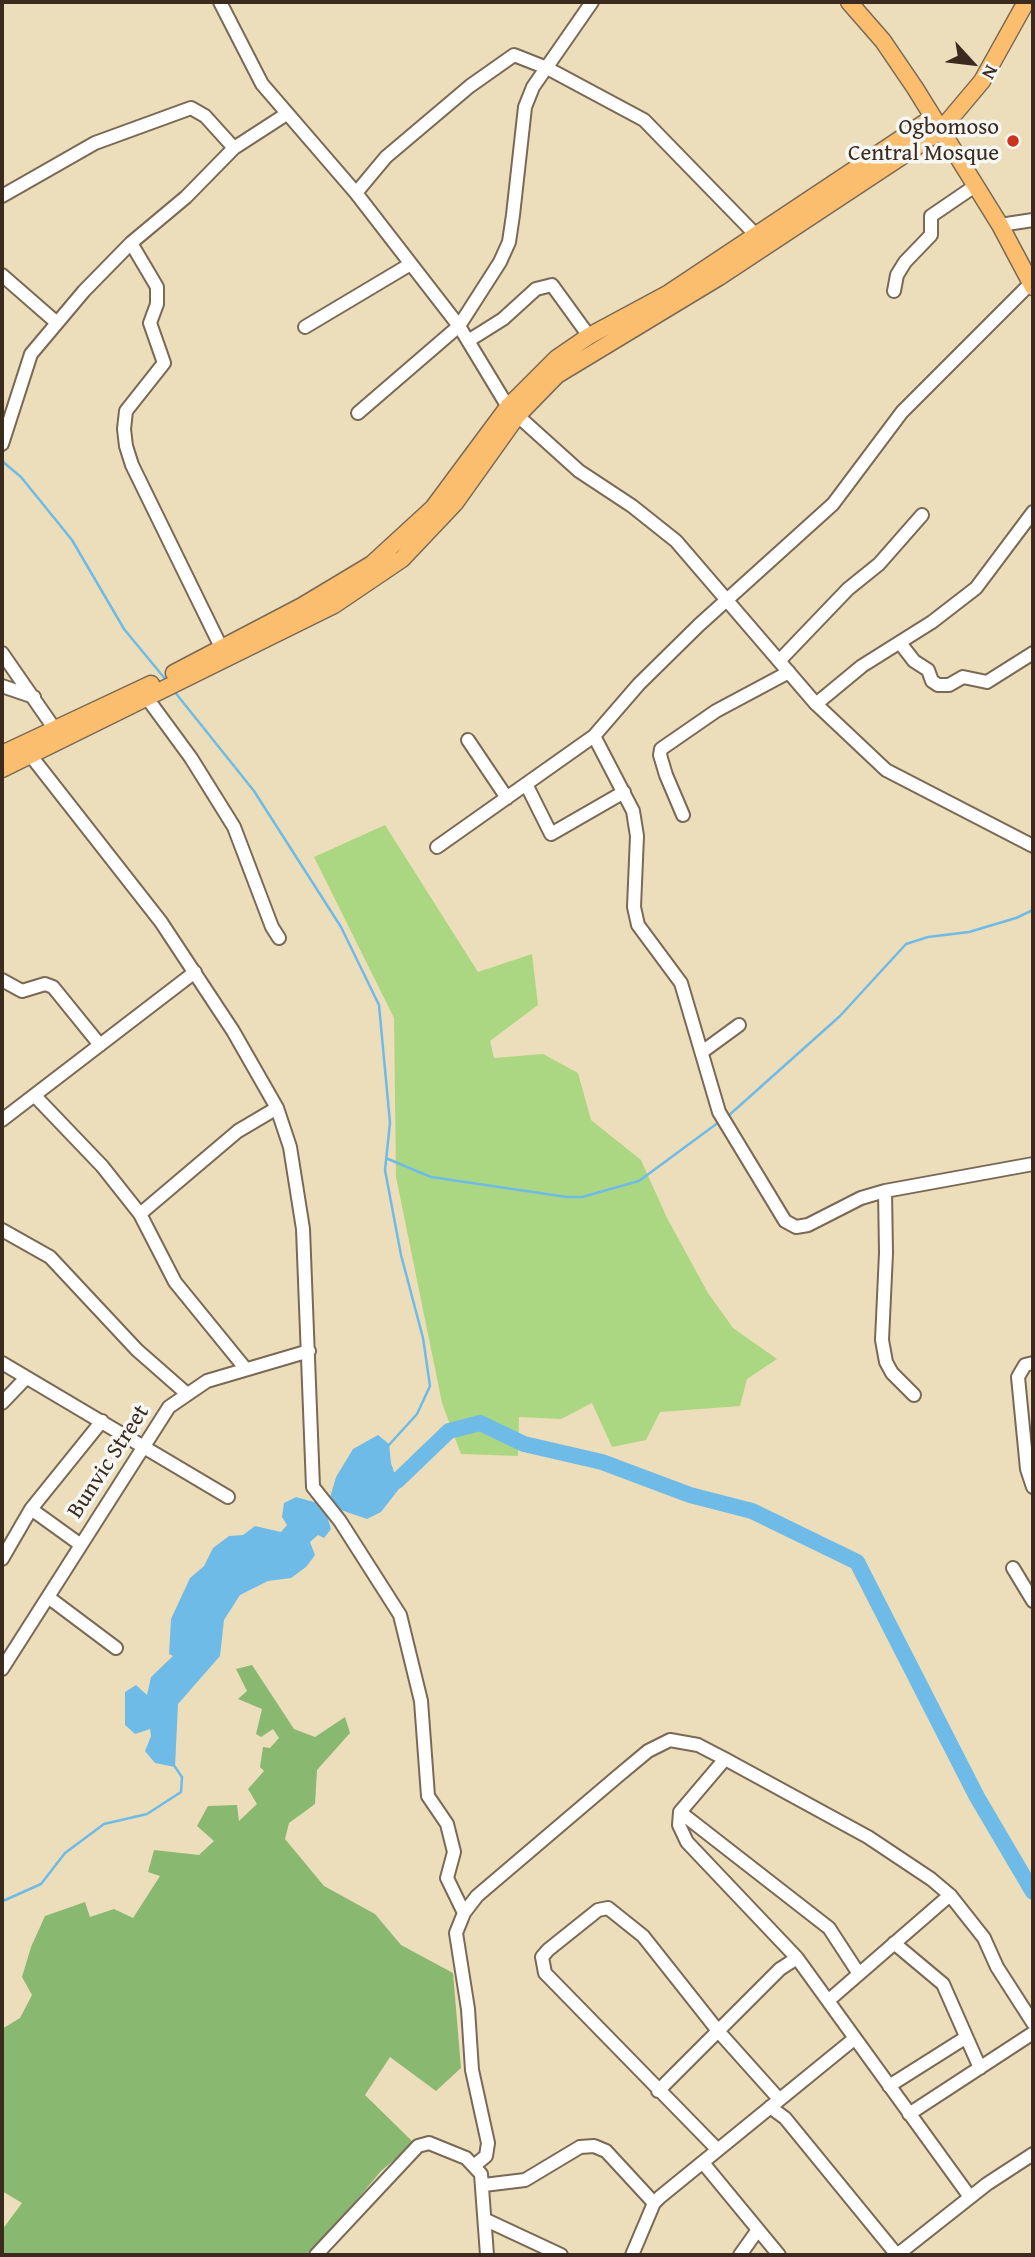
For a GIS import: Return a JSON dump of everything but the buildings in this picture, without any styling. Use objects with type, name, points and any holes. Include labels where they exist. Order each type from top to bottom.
[{"type":"main road","points":[[849,2],[899,63],[1000,225],[1032,285]]},
{"type":"main road","points":[[2,754],[54,728],[169,681],[334,605],[402,559],[455,503],[513,411],[580,359],[719,277],[936,125],[982,80],[1026,2]]},
{"type":"main road","points":[[2,769],[147,698],[221,647],[302,606],[372,564],[402,540],[433,508],[557,359],[589,336],[669,293],[755,234],[936,125]]},
{"type":"street","points":[[358,413],[458,326],[485,289],[509,243],[525,107],[533,87],[592,2]]},
{"type":"street","points":[[221,4],[262,85],[285,115],[356,193],[458,326],[513,411],[579,471],[667,534],[728,598],[816,704],[898,779],[984,818],[1033,846]]},
{"type":"street","points":[[356,193],[386,156],[506,58],[514,55],[547,68],[644,120],[755,234]]},
{"type":"street","points":[[2,196],[95,143],[191,108],[205,116],[234,148]]},
{"type":"street","points":[[2,444],[31,354],[57,323],[131,243],[186,197],[234,148],[285,115]]},
{"type":"street","points":[[894,291],[897,275],[905,262],[931,235],[931,216],[975,186]]},
{"type":"street","points":[[1000,225],[1033,220]]},
{"type":"street","points":[[131,243],[157,287],[157,304],[150,323],[164,363],[126,411],[126,446],[132,465],[221,647]]},
{"type":"street","points":[[305,327],[409,265]]},
{"type":"street","points":[[2,275],[57,323]]},
{"type":"street","points":[[468,341],[503,319],[536,289],[552,285],[589,336]]},
{"type":"street","points":[[437,847],[527,786],[594,736],[639,684],[728,598],[833,504],[902,412],[1032,285]]},
{"type":"street","points":[[816,704],[863,666],[976,588],[1033,512]]},
{"type":"street","points":[[780,660],[849,589],[879,564],[922,515]]},
{"type":"street","points":[[1022,530],[1033,538]]},
{"type":"street","points":[[900,643],[914,661],[928,670],[932,681],[938,685],[949,685],[963,677],[987,682],[1033,653]]},
{"type":"street","points":[[2,653],[54,728]]},
{"type":"street","points":[[683,815],[666,775],[660,755],[661,749],[716,711],[789,672]]},
{"type":"street","points":[[2,686],[34,697]]},
{"type":"street","points":[[147,698],[191,758],[233,827],[272,927],[279,938]]},
{"type":"street","points":[[594,736],[632,811],[637,836],[634,907],[638,925],[681,983],[719,1112],[730,1135],[785,1222],[796,1227],[808,1225],[862,1198],[885,1191],[1033,1164]]},
{"type":"street","points":[[468,740],[507,798]]},
{"type":"street","points":[[31,756],[161,922],[267,1087],[277,1108],[289,1147],[300,1208],[309,1351],[313,1487],[340,1521],[400,1615],[421,1701],[428,1796],[447,1824],[454,1852],[447,1878],[464,1913]]},
{"type":"street","points":[[527,786],[551,834],[624,792]]},
{"type":"street","points":[[2,1120],[195,972]]},
{"type":"street","points":[[2,981],[22,992],[45,984],[53,987],[100,1045]]},
{"type":"street","points":[[702,1052],[739,1026]]},
{"type":"street","points":[[35,1096],[102,1166],[140,1214],[175,1282],[246,1368]]},
{"type":"street","points":[[140,1214],[238,1130],[277,1108]]},
{"type":"street","points":[[885,1191],[887,1253],[883,1340],[886,1362],[892,1373],[914,1395]]},
{"type":"street","points":[[2,1230],[50,1257],[137,1350],[186,1393]]},
{"type":"street","name":"Bunvic Street","points":[[2,1669],[169,1407],[186,1393],[246,1368],[309,1351]]},
{"type":"street","points":[[2,1363],[228,1497]]},
{"type":"street","points":[[1033,1363],[1025,1365],[1018,1377],[1027,1469],[1033,1487]]},
{"type":"street","points":[[2,1403],[25,1379]]},
{"type":"street","points":[[2,1559],[30,1510],[102,1421]]},
{"type":"street","points":[[30,1510],[81,1545]]},
{"type":"street","points":[[1013,1568],[1033,1601]]},
{"type":"street","points":[[48,1597],[116,1648]]},
{"type":"street","points":[[475,2165],[486,2156],[488,2143],[472,2070],[468,2008],[456,1933],[464,1913],[477,1896],[648,1751],[670,1740],[682,1740],[725,1759],[868,1837],[950,1895],[984,1938],[998,1967],[1033,2023]]},
{"type":"street","points":[[725,1759],[680,1812],[679,1825],[687,1842],[797,1958],[970,2197]]},
{"type":"street","points":[[680,1812],[829,1928],[859,1974]]},
{"type":"street","points":[[829,2000],[950,1895]]},
{"type":"street","points":[[717,2149],[545,1973],[542,1957],[598,1910],[608,1908],[643,1936],[785,2118],[897,2255],[970,2197],[1033,2154]]},
{"type":"street","points":[[894,1943],[943,1984],[979,2068]]},
{"type":"street","points":[[658,2091],[780,1969],[797,1958]]},
{"type":"street","points":[[909,2115],[1033,2033]]},
{"type":"street","points":[[889,2086],[965,2038]]},
{"type":"street","points":[[632,2255],[654,2203],[854,2039]]},
{"type":"street","points":[[316,2255],[418,2146],[429,2143],[442,2146],[475,2165],[484,2185],[487,2255]]},
{"type":"street","points":[[484,2185],[525,2180],[580,2147],[594,2146],[606,2151],[654,2203]]},
{"type":"street","points":[[704,2164],[779,2255]]},
{"type":"street","points":[[486,2220],[561,2255]]},
{"type":"street","points":[[740,2255],[757,2231]]},
{"type":"green space","points":[[385,825],[478,972],[532,954],[538,1005],[490,1041],[494,1058],[543,1054],[578,1073],[591,1120],[641,1160],[667,1218],[708,1293],[733,1328],[777,1359],[747,1379],[740,1406],[660,1412],[646,1440],[612,1447],[592,1403],[561,1419],[519,1417],[518,1456],[461,1454],[442,1403],[396,1177],[394,1018],[314,857]]},
{"type":"green space","points":[[252,1665],[294,1729],[315,1737],[345,1717],[350,1733],[317,1770],[315,1804],[289,1823],[285,1839],[324,1886],[375,1914],[401,1945],[453,1973],[461,2068],[436,2091],[390,2057],[365,2095],[414,2143],[381,2171],[330,2232],[305,2255],[2,2255],[2,2230],[22,2203],[2,2191],[2,2029],[20,2018],[32,1995],[22,1977],[31,1947],[45,1916],[85,1902],[90,1917],[114,1909],[133,1918],[160,1876],[148,1872],[154,1850],[199,1855],[214,1841],[197,1826],[208,1806],[237,1805],[239,1821],[257,1804],[248,1789],[264,1771],[260,1767],[263,1747],[270,1748],[279,1738],[273,1729],[261,1737],[256,1734],[262,1709],[238,1699],[247,1691],[236,1669]]},
{"type":"water","points":[[378,1435],[389,1444],[391,1463],[397,1481],[402,1485],[381,1512],[367,1519],[338,1509],[327,1516],[331,1529],[324,1538],[318,1535],[310,1542],[315,1555],[306,1567],[291,1578],[268,1581],[240,1595],[224,1620],[220,1656],[178,1704],[175,1767],[155,1763],[145,1751],[151,1736],[150,1729],[135,1734],[125,1725],[125,1692],[136,1685],[147,1695],[151,1677],[173,1656],[169,1654],[171,1619],[190,1578],[204,1566],[213,1548],[229,1536],[243,1535],[255,1526],[281,1532],[287,1525],[282,1517],[284,1503],[296,1497],[314,1502],[329,1501],[336,1477],[353,1449]]},
{"type":"waterway","points":[[2,461],[21,477],[72,540],[124,629],[166,680]]},
{"type":"waterway","points":[[174,691],[254,791],[341,927],[379,1005],[390,1123],[385,1170],[401,1255],[423,1338],[430,1386],[417,1414],[388,1446]]},
{"type":"waterway","points":[[727,1117],[840,1016],[906,944],[928,937],[969,932],[1033,910]]},
{"type":"waterway","points":[[388,1159],[431,1177],[582,1197],[639,1181],[719,1122]]},
{"type":"waterway","points":[[397,1481],[449,1431],[480,1423],[524,1444],[602,1462],[690,1495],[752,1511],[857,1562],[977,1797],[1033,1892]]},
{"type":"waterway","points":[[2,1908],[3,1901],[41,1884],[65,1853],[104,1824],[147,1814],[181,1792],[182,1777],[173,1764]]},
{"type":"place","name":"Ogbomoso Central Mosque","points":[[1013,141]]}]
